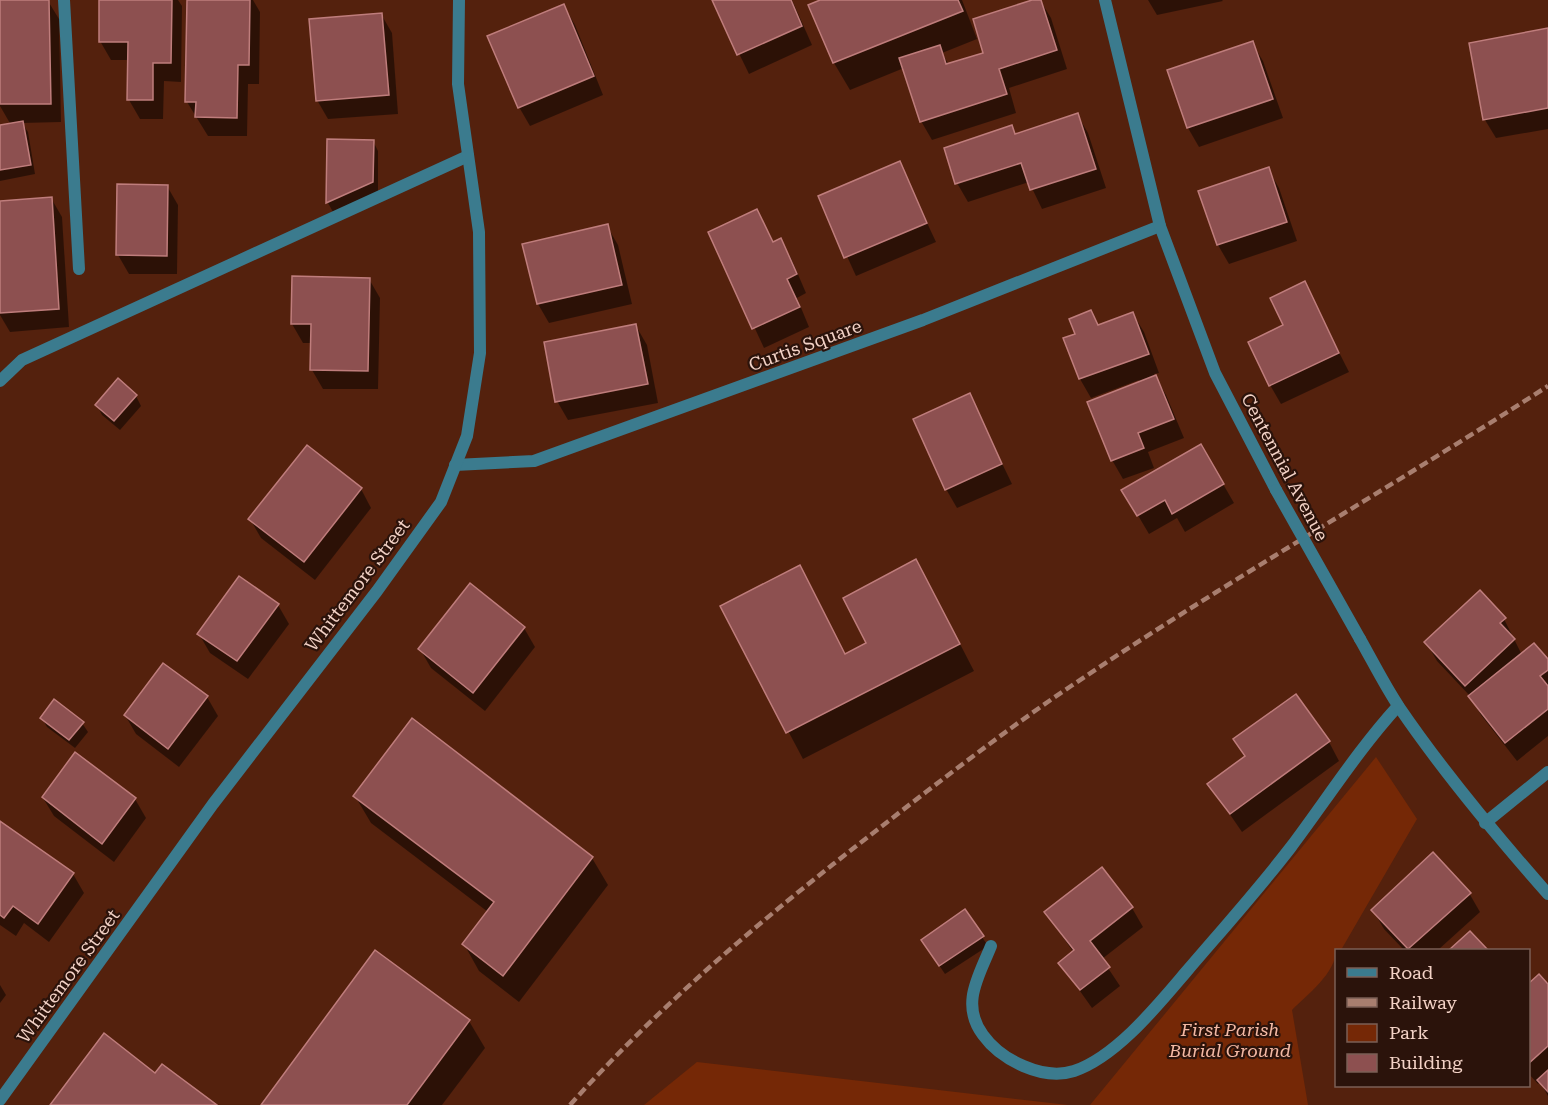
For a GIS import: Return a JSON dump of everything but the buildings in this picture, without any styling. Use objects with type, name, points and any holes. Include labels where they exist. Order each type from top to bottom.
[{"type":"street","points":[[64,0],[79,269]]},
{"type":"street","name":"Whittemore Street","points":[[0,1100],[213,804],[441,502],[467,435],[480,353],[478,232],[458,84],[459,0]]},
{"type":"street","name":"Centennial Avenue","points":[[1105,0],[1160,226],[1215,373],[1275,490],[1398,706],[1485,824],[1548,894]]},
{"type":"street","points":[[0,381],[22,360],[468,156]]},
{"type":"street","name":"Curtis Square","points":[[455,465],[534,461],[923,320],[1160,226]]},
{"type":"street","points":[[991,946],[973,991],[970,1011],[976,1026],[989,1043],[1028,1068],[1054,1075],[1074,1071],[1093,1062],[1141,1024],[1268,877],[1368,739],[1398,706]]},
{"type":"street","points":[[1485,824],[1548,772]]},
{"type":"green space","name":"First Parish Burial Ground","points":[[1376,757],[1417,819],[1342,949],[1335,949],[1335,959],[1326,975],[1292,1010],[1308,1105],[1090,1105]]},
{"type":"green space","points":[[697,1062],[1068,1105],[644,1105]]},
{"type":"railway","points":[[570,1105],[671,1002],[743,938],[855,847],[989,744],[1130,647],[1548,386]]}]
